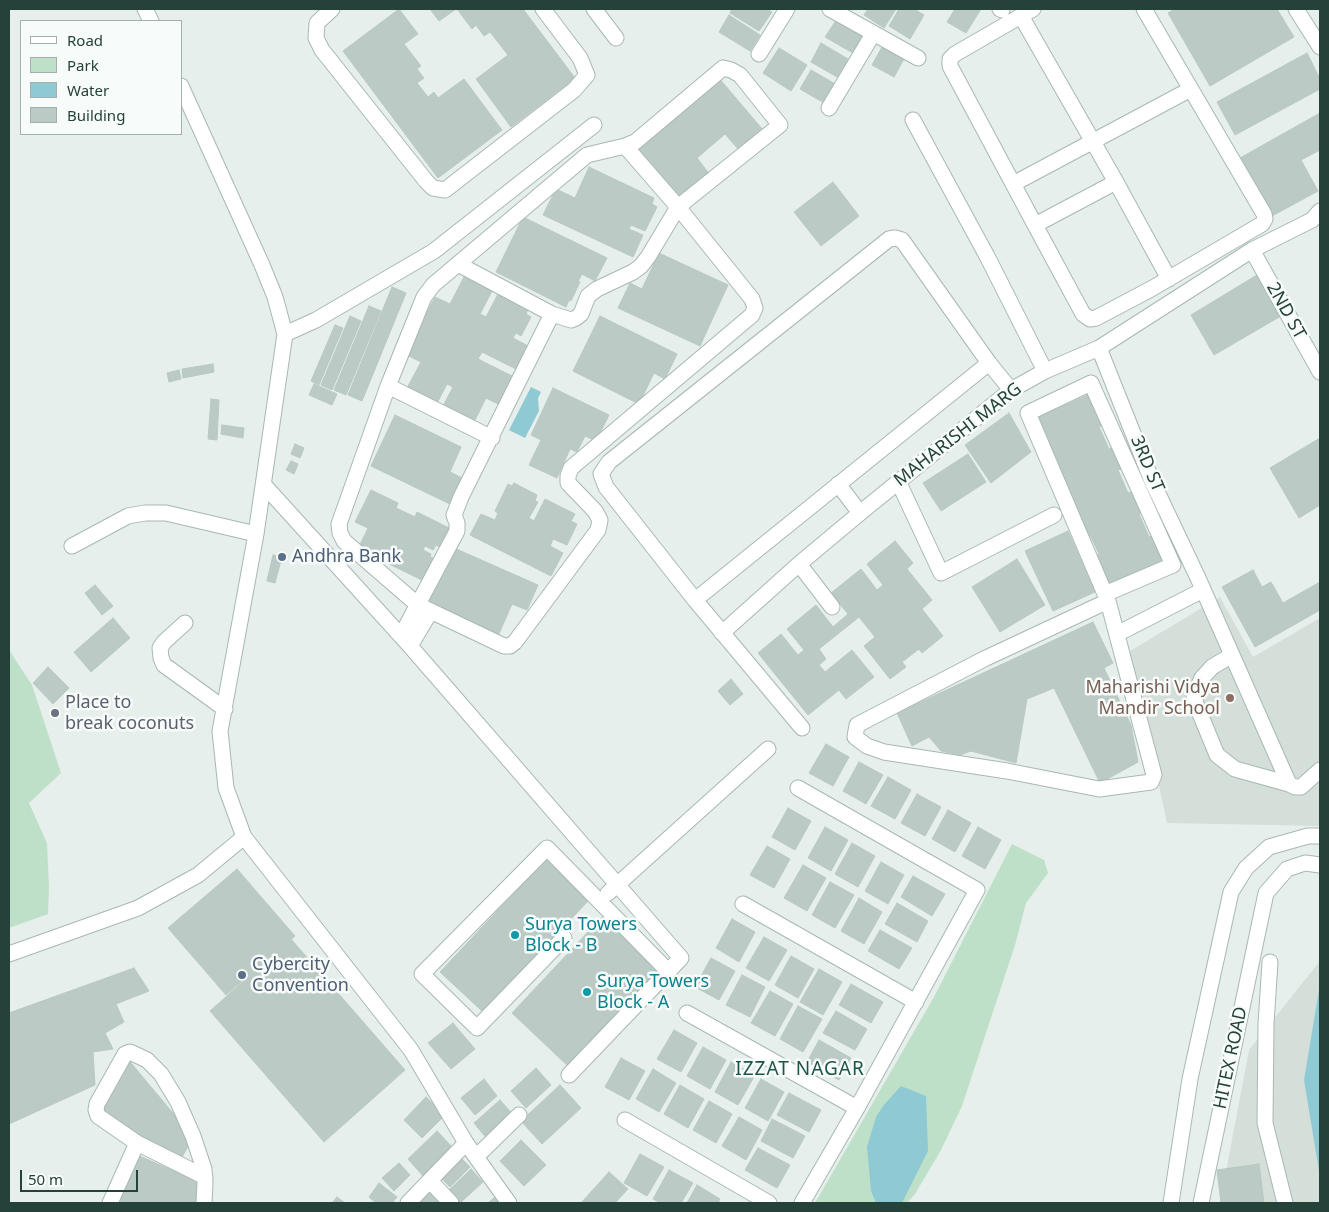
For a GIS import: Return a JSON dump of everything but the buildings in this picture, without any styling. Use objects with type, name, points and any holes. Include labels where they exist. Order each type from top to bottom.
[{"type":"street","points":[[332,9],[318,23],[316,38],[322,50],[426,181],[434,188],[445,190],[574,90],[587,75],[580,58],[543,9]]},
{"type":"street","points":[[594,9],[616,38]]},
{"type":"street","points":[[760,54],[787,9]]},
{"type":"street","points":[[830,9],[918,58]]},
{"type":"street","points":[[1144,9],[1264,214],[1265,219],[1262,224],[1176,275],[1096,318],[1090,319],[1083,314],[950,66],[950,59],[955,54],[1027,12],[1092,141],[1116,182],[1176,275],[1192,288]]},
{"type":"street","points":[[1296,9],[1320,47]]},
{"type":"street","points":[[829,108],[873,34]]},
{"type":"street","points":[[458,264],[552,314],[571,320],[576,318],[581,314],[588,296],[597,289],[633,272],[641,266],[678,208],[780,125],[740,75],[723,68],[635,142],[587,155],[458,264],[428,291],[388,386],[339,524],[340,533],[344,541],[424,608],[504,646],[510,646],[515,642],[598,530],[600,520],[595,511],[568,483],[571,468],[752,315],[755,308],[752,299],[678,208],[625,146]]},
{"type":"street","points":[[182,88],[275,296],[285,334],[256,534],[220,731],[226,788],[244,837],[411,1050],[466,1143],[509,1203]]},
{"type":"street","points":[[1013,184],[1191,89]]},
{"type":"street","points":[[913,120],[988,258],[1045,371]]},
{"type":"street","points":[[285,334],[316,320],[434,251],[594,125]]},
{"type":"street","points":[[1035,225],[1116,182]]},
{"type":"street","name":"MAHARISHI MARG","points":[[722,633],[799,564],[1011,390],[1045,371],[1099,348],[1252,250],[1312,220],[1320,211]]},
{"type":"street","points":[[802,728],[694,600],[606,488],[601,474],[609,462],[889,239],[902,240],[989,363],[1011,390]]},
{"type":"street","name":"2ND ST","points":[[1252,250],[1320,372]]},
{"type":"street","points":[[1151,289],[1163,307]]},
{"type":"street","points":[[406,641],[424,608],[457,531],[454,515],[552,314]]},
{"type":"street","name":"3RD ST","points":[[1099,348],[1150,476],[1201,584],[1289,784]]},
{"type":"street","points":[[694,600],[989,363]]},
{"type":"street","points":[[1090,383],[1135,482],[1173,565],[1105,594],[1028,413],[1090,383]]},
{"type":"street","points":[[388,386],[492,438]]},
{"type":"street","points":[[1135,482],[1150,476]]},
{"type":"street","points":[[898,481],[941,573],[1054,514]]},
{"type":"street","points":[[838,484],[860,513]]},
{"type":"street","points":[[264,485],[406,641],[612,889],[680,958],[569,1074]]},
{"type":"street","points":[[72,546],[128,516],[145,513],[166,513],[256,534]]},
{"type":"street","points":[[799,564],[832,607]]},
{"type":"street","points":[[1117,634],[1201,584]]},
{"type":"street","points":[[1108,601],[1117,634],[1154,775],[1151,782],[1099,789],[1006,771],[884,752],[867,746],[856,737],[857,725],[984,659],[1108,601]]},
{"type":"street","points":[[185,623],[160,648],[164,665],[224,709]]},
{"type":"street","points":[[1232,655],[1212,667],[1202,678],[1194,696],[1217,755],[1236,769],[1295,787],[1301,787],[1320,770]]},
{"type":"street","points":[[612,889],[768,748]]},
{"type":"street","points":[[798,788],[977,890],[857,1108],[802,1203]]},
{"type":"street","points":[[1171,1203],[1190,1079],[1231,892],[1246,868],[1269,847],[1308,836],[1320,836]]},
{"type":"street","points":[[9,954],[138,908],[198,875],[244,837]]},
{"type":"street","points":[[564,938],[477,1028],[422,974],[547,848],[668,971]]},
{"type":"street","name":"HITEX ROAD","points":[[1201,1203],[1266,893],[1287,869],[1305,863],[1320,864]]},
{"type":"street","points":[[743,904],[916,1002]]},
{"type":"street","points":[[1270,962],[1266,1024],[1265,1122],[1285,1203]]},
{"type":"street","points":[[687,1013],[857,1108]]},
{"type":"street","points":[[204,1203],[205,1177],[204,1169],[193,1136],[178,1102],[161,1074],[147,1060],[130,1052],[125,1054],[96,1104],[98,1116],[137,1144],[205,1177]]},
{"type":"street","points":[[476,1157],[519,1116]]},
{"type":"street","points":[[625,1120],[769,1203]]},
{"type":"street","points":[[408,1203],[466,1143]]},
{"type":"street","points":[[110,1203],[137,1144]]},
{"type":"street","points":[[430,1181],[451,1203]]},
{"type":"shaded area","name":"Maharishi Vidya Mandir School","points":[[1220,597],[1253,657],[1320,618],[1320,826],[1167,823],[1130,651]]},
{"type":"shaded area","points":[[1320,961],[1320,1203],[1220,1203],[1249,1050]]},
{"type":"green space","points":[[9,650],[32,685],[61,773],[29,803],[47,843],[48,914],[9,928]]},
{"type":"green space","points":[[1012,844],[1044,860],[1048,873],[1026,903],[1015,945],[962,1106],[941,1150],[915,1194],[907,1203],[815,1203],[934,997]]},
{"type":"water","points":[[531,387],[541,392],[538,398],[539,411],[525,438],[509,430]]},
{"type":"water","points":[[1320,984],[1320,1177],[1304,1080]]},
{"type":"water","points":[[901,1086],[926,1096],[928,1151],[902,1203],[876,1203],[871,1191],[867,1147],[876,1117]]},
{"type":"place","name":"Andhra Bank","points":[[282,557]]},
{"type":"place","name":"Maharishi Vidya Mandir School","points":[[1230,698]]},
{"type":"place","name":"Place to break coconuts","points":[[55,713]]},
{"type":"place","name":"Surya Towers Block - B","points":[[515,935]]},
{"type":"place","name":"Cybercity Convention","points":[[242,975]]},
{"type":"place","name":"Surya Towers Block - A","points":[[587,992]]},
{"type":"district","name":"IZZAT NAGAR","points":[[800,1070]]}]
